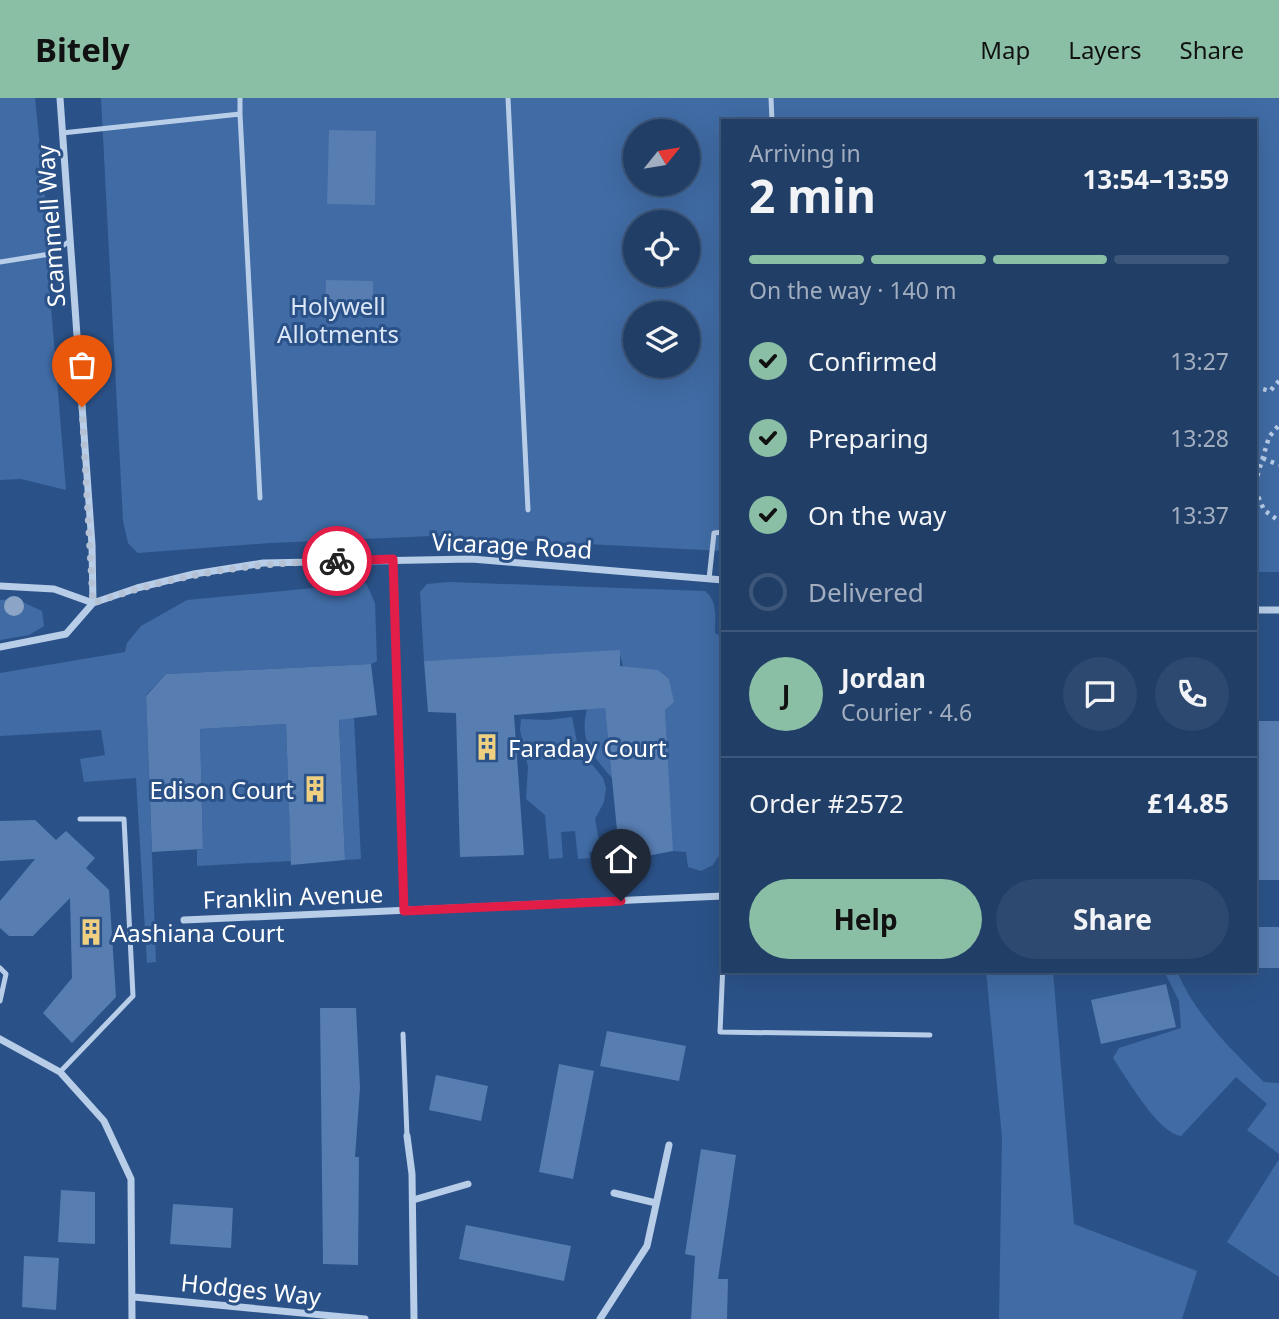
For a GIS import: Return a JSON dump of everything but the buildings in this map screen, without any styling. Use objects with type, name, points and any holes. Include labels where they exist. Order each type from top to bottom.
[{"type":"street","name":"Scammell Way","points":[[60,98],[92,545],[93,603]]},
{"type":"street","name":"Franklin Avenue","points":[[393,559],[404,911]]},
{"type":"street","name":"Vicarage Road","points":[[93,603],[194,574],[263,563],[472,559],[721,580]]},
{"type":"street","points":[[0,586],[54,589],[93,603],[66,634],[0,646]]},
{"type":"street","points":[[1257,610],[1279,610]]},
{"type":"street","name":"Franklin Avenue","points":[[184,920],[721,896]]},
{"type":"street","points":[[0,1039],[60,1072],[104,1121],[131,1179],[134,1297],[132,1319]]},
{"type":"street","points":[[407,1136],[413,1200],[414,1319]]},
{"type":"street","points":[[600,1319],[647,1245],[669,1145]]},
{"type":"street","points":[[413,1200],[468,1184]]},
{"type":"street","points":[[614,1194],[656,1203]]},
{"type":"street","name":"Hodges Way","points":[[134,1297],[365,1319]]},
{"type":"lane","points":[[240,98],[260,498]]},
{"type":"lane","points":[[508,98],[528,510]]},
{"type":"lane","points":[[771,98],[772,119]]},
{"type":"lane","points":[[62,132],[240,114]]},
{"type":"lane","points":[[0,262],[50,254],[70,241]]},
{"type":"lane","points":[[709,579],[714,533],[721,532]]},
{"type":"lane","points":[[60,1072],[133,996],[124,819],[79,818]]},
{"type":"lane","points":[[0,968],[6,974],[0,1001]]},
{"type":"lane","points":[[723,973],[720,1032],[930,1035]]},
{"type":"lane","points":[[403,1034],[407,1136]]},
{"type":"path","points":[[1257,388],[1270,391],[1279,382]]},
{"type":"path","points":[[1257,479],[1269,437],[1279,425]]},
{"type":"path","points":[[1257,456],[1279,465]]},
{"type":"path","points":[[1257,491],[1264,510],[1279,522]]},
{"type":"green space","points":[[0,98],[35,98],[50,245],[48,270],[66,490],[21,479],[0,480]]},
{"type":"green space","name":"Holywell Allotments","points":[[101,98],[1279,98],[1279,572],[1257,572],[1257,119],[721,119],[721,551],[432,536],[270,543],[138,553],[128,543],[123,521]]},
{"type":"green space","points":[[449,582],[705,591],[715,610],[715,633],[721,637],[720,854],[713,865],[701,871],[688,867],[686,852],[673,851],[620,655],[424,661],[420,592],[427,584]]},
{"type":"green space","points":[[366,583],[375,603],[377,661],[371,664],[166,674],[146,695],[156,962],[147,963],[136,778],[84,782],[80,759],[105,755],[101,730],[0,736],[0,673],[125,652],[127,643],[141,626],[187,600]]},
{"type":"green space","points":[[16,599],[42,611],[44,626],[29,635],[0,640],[0,600]]},
{"type":"green space","points":[[605,707],[612,778],[589,747],[585,730],[587,709]]},
{"type":"green space","points":[[572,717],[578,747],[603,778],[606,788],[604,802],[595,819],[601,851],[589,852],[590,858],[578,859],[575,831],[561,832],[563,858],[549,859],[545,815],[526,799],[528,767],[520,730],[521,719]]},
{"type":"green space","points":[[339,718],[354,718],[361,859],[345,860]]},
{"type":"green space","points":[[286,724],[291,861],[197,866],[197,850],[203,849],[200,729]]},
{"type":"green space","points":[[986,973],[1053,973],[1074,1224],[1197,1271],[1182,1319],[999,1319],[1002,1137]]},
{"type":"green space","points":[[1165,973],[1178,973],[1204,1017],[1264,1082],[1279,1083],[1279,1154],[1247,1130],[1267,1104],[1236,1077],[1181,1136],[1172,1133],[1153,1115],[1113,1058],[1119,1048],[1181,1028],[1179,1001]]},
{"type":"green space","points":[[1279,1159],[1279,1277],[1227,1242]]},
{"type":"way so far","points":[[82,407],[92,545],[93,603],[137,588],[194,574],[263,563],[337,561]]},
{"type":"place","name":"Faraday Court","points":[[487,747]]},
{"type":"place","name":"Edison Court","points":[[315,789]]},
{"type":"place","name":"Aashiana Court","points":[[91,932]]},
{"type":"route","points":[[337,561],[393,559],[404,911],[621,901]]}]
